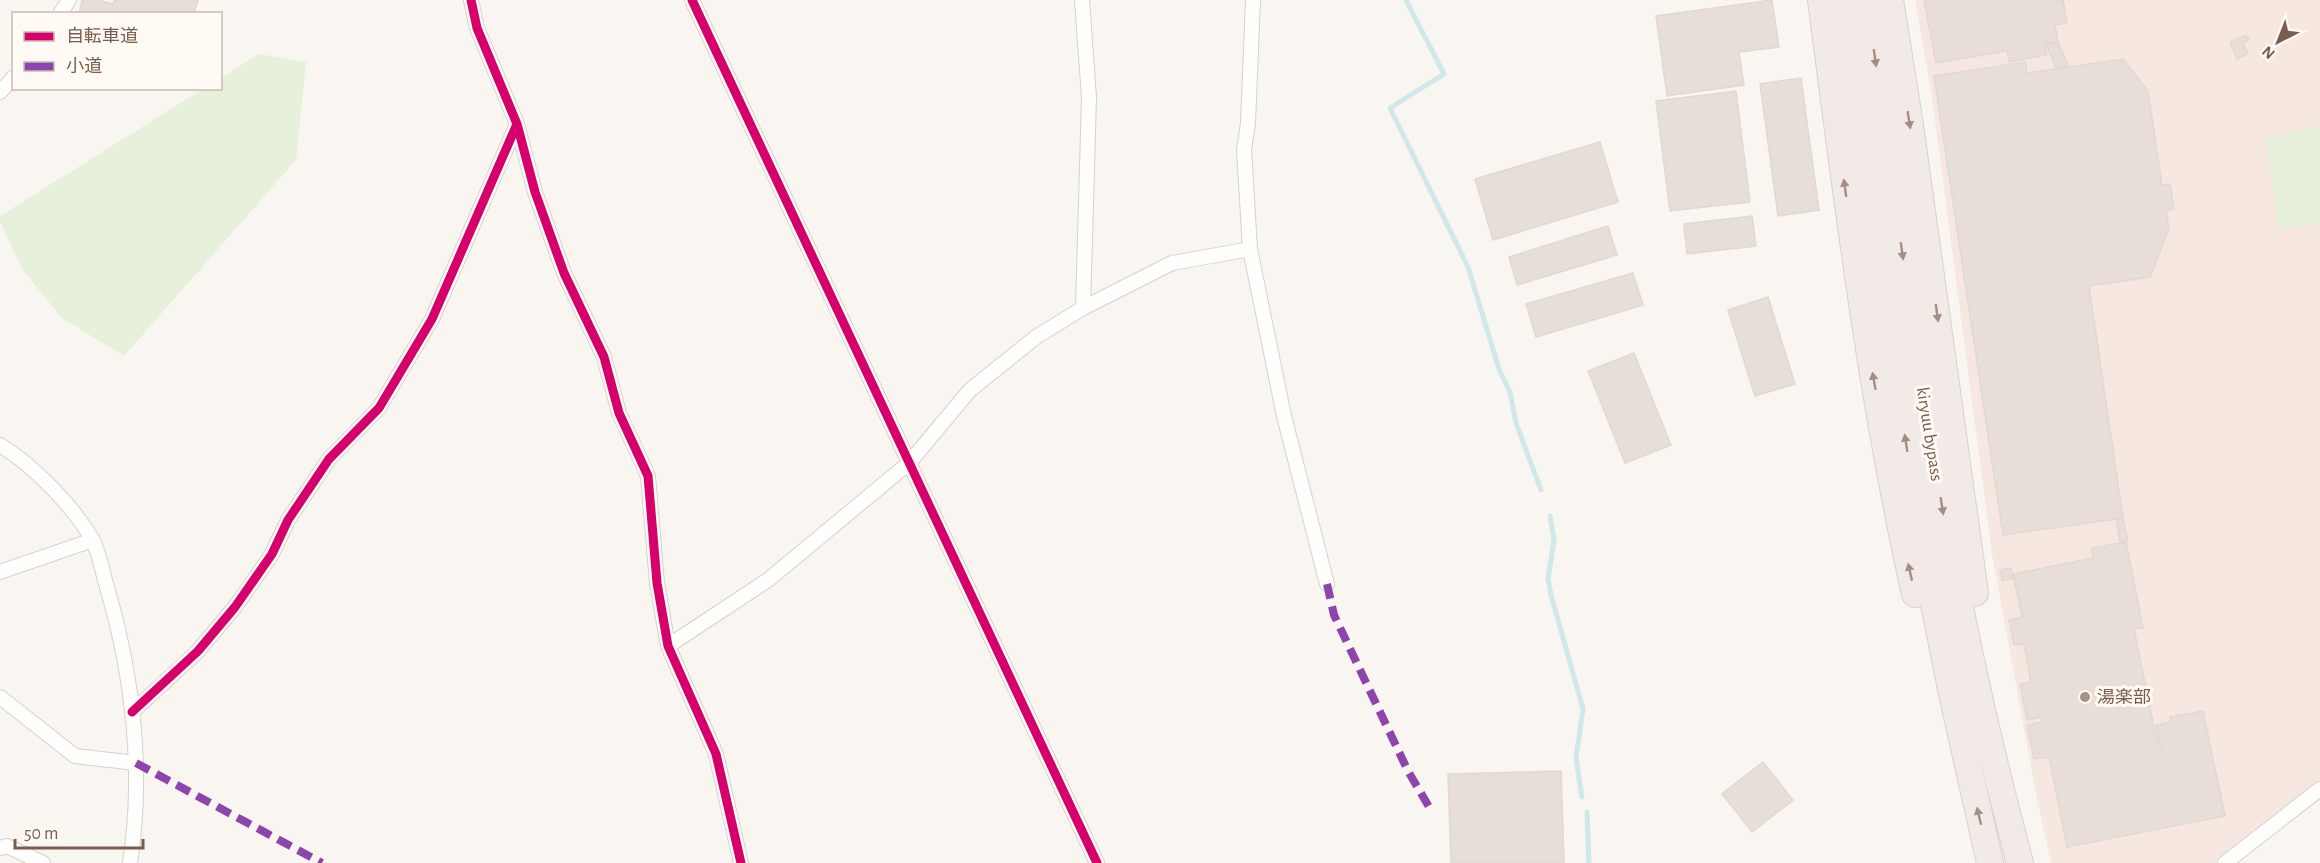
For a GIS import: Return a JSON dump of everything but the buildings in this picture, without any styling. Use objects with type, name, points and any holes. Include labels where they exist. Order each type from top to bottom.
[{"type":"highway","points":[[1821,0],[1864,329],[1903,541],[1936,688],[1969,768]]},
{"type":"highway","name":"kiryuu bypass","points":[[1841,0],[1921,539],[1990,863]]},
{"type":"highway","name":"kiryuu bypass","points":[[1867,0],[1913,329],[1947,536],[2003,801],[2020,863]]},
{"type":"highway","points":[[1890,0],[1917,172],[1971,567],[1994,699],[2003,801]]},
{"type":"street","points":[[471,0],[477,28],[517,124],[535,192],[564,273],[604,357],[619,413],[648,476],[657,583],[668,646],[716,754],[741,863]]},
{"type":"street","points":[[692,0],[1097,863]]},
{"type":"street","points":[[1082,0],[1089,97],[1083,308]]},
{"type":"street","points":[[1253,0],[1248,123],[1244,150],[1250,249],[1284,416],[1327,584]]},
{"type":"street","points":[[0,92],[12,79]]},
{"type":"street","points":[[132,712],[198,651],[235,607],[272,554],[288,520],[329,459],[378,408],[432,319],[517,124]]},
{"type":"street","points":[[668,646],[768,580],[909,464],[970,390],[1036,337],[1083,308],[1172,263],[1250,249]]},
{"type":"street","points":[[0,445],[54,489],[93,540],[113,609],[136,741],[136,827],[130,863]]},
{"type":"street","points":[[0,572],[93,540]]},
{"type":"street","points":[[0,697],[75,756],[136,763]]},
{"type":"street","points":[[2225,863],[2320,789]]},
{"type":"street","points":[[0,848],[7,846],[43,863]]},
{"type":"shaded area","points":[[1915,0],[2319,0],[2320,2],[2320,782],[2277,812],[2215,863],[2051,863],[1992,554],[1931,90]]},
{"type":"green space","points":[[259,54],[306,62],[296,160],[124,356],[62,318],[24,272],[0,222],[0,216],[201,90],[222,90],[222,77]]},
{"type":"green space","points":[[2320,126],[2320,224],[2279,229],[2266,138]]},
{"type":"waterway","points":[[1406,0],[1444,74],[1390,108],[1468,267],[1499,369],[1510,392],[1516,423],[1541,490]]},
{"type":"waterway","points":[[1550,516],[1554,540],[1548,579],[1583,709],[1576,758],[1582,797]]},
{"type":"waterway","points":[[1587,812],[1589,863]]},
{"type":"marked path","points":[[1327,584],[1334,615],[1408,771],[1432,812]]},
{"type":"marked path","points":[[136,763],[322,863]]},
{"type":"cycle path","points":[[471,0],[477,28],[517,124],[535,192],[564,273],[604,357],[619,413],[648,476],[657,583],[668,646],[716,754],[741,863]]},
{"type":"cycle path","points":[[692,0],[1097,863]]},
{"type":"cycle path","points":[[132,712],[198,651],[235,607],[272,554],[288,520],[329,459],[379,408],[432,319],[517,124]]},
{"type":"place","name":"湯楽部","points":[[2085,697]]}]
